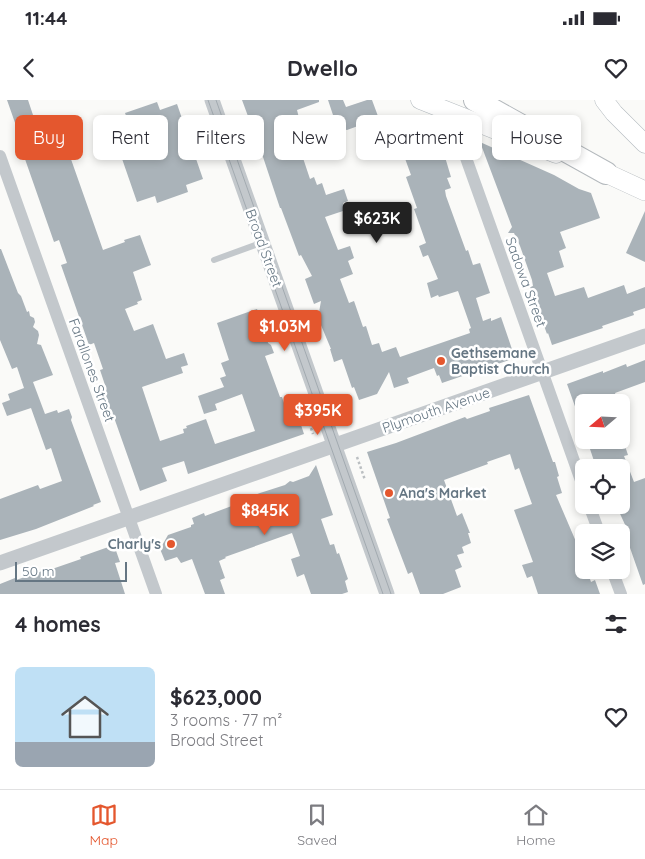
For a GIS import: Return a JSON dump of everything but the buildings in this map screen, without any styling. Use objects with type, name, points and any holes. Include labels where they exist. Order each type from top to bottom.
[{"type":"highway","points":[[475,100],[606,173]]},
{"type":"main road","points":[[420,100],[606,173],[645,191]]},
{"type":"main road","points":[[604,100],[614,113],[645,144]]},
{"type":"street","name":"Broad Street","points":[[212,100],[387,594]]},
{"type":"street","name":"Sadowa Street","points":[[450,113],[575,464]]},
{"type":"street","name":"Farallones Street","points":[[0,156],[156,594]]},
{"type":"street","name":"Plymouth Avenue","points":[[0,563],[645,336]]},
{"type":"street","points":[[615,579],[621,594]]},
{"type":"lane","points":[[214,260],[263,243]]},
{"type":"path","points":[[305,412],[313,434]]},
{"type":"path","points":[[357,457],[365,480]]},
{"type":"tram line","points":[[208,100],[383,594]]},
{"type":"tram line","points":[[216,100],[391,594]]},
{"type":"place","name":"Gethsemane Baptist Church","points":[[441,361]]},
{"type":"place","name":"Ana's Market","points":[[389,493]]},
{"type":"place","name":"Charly's","points":[[171,544]]}]
